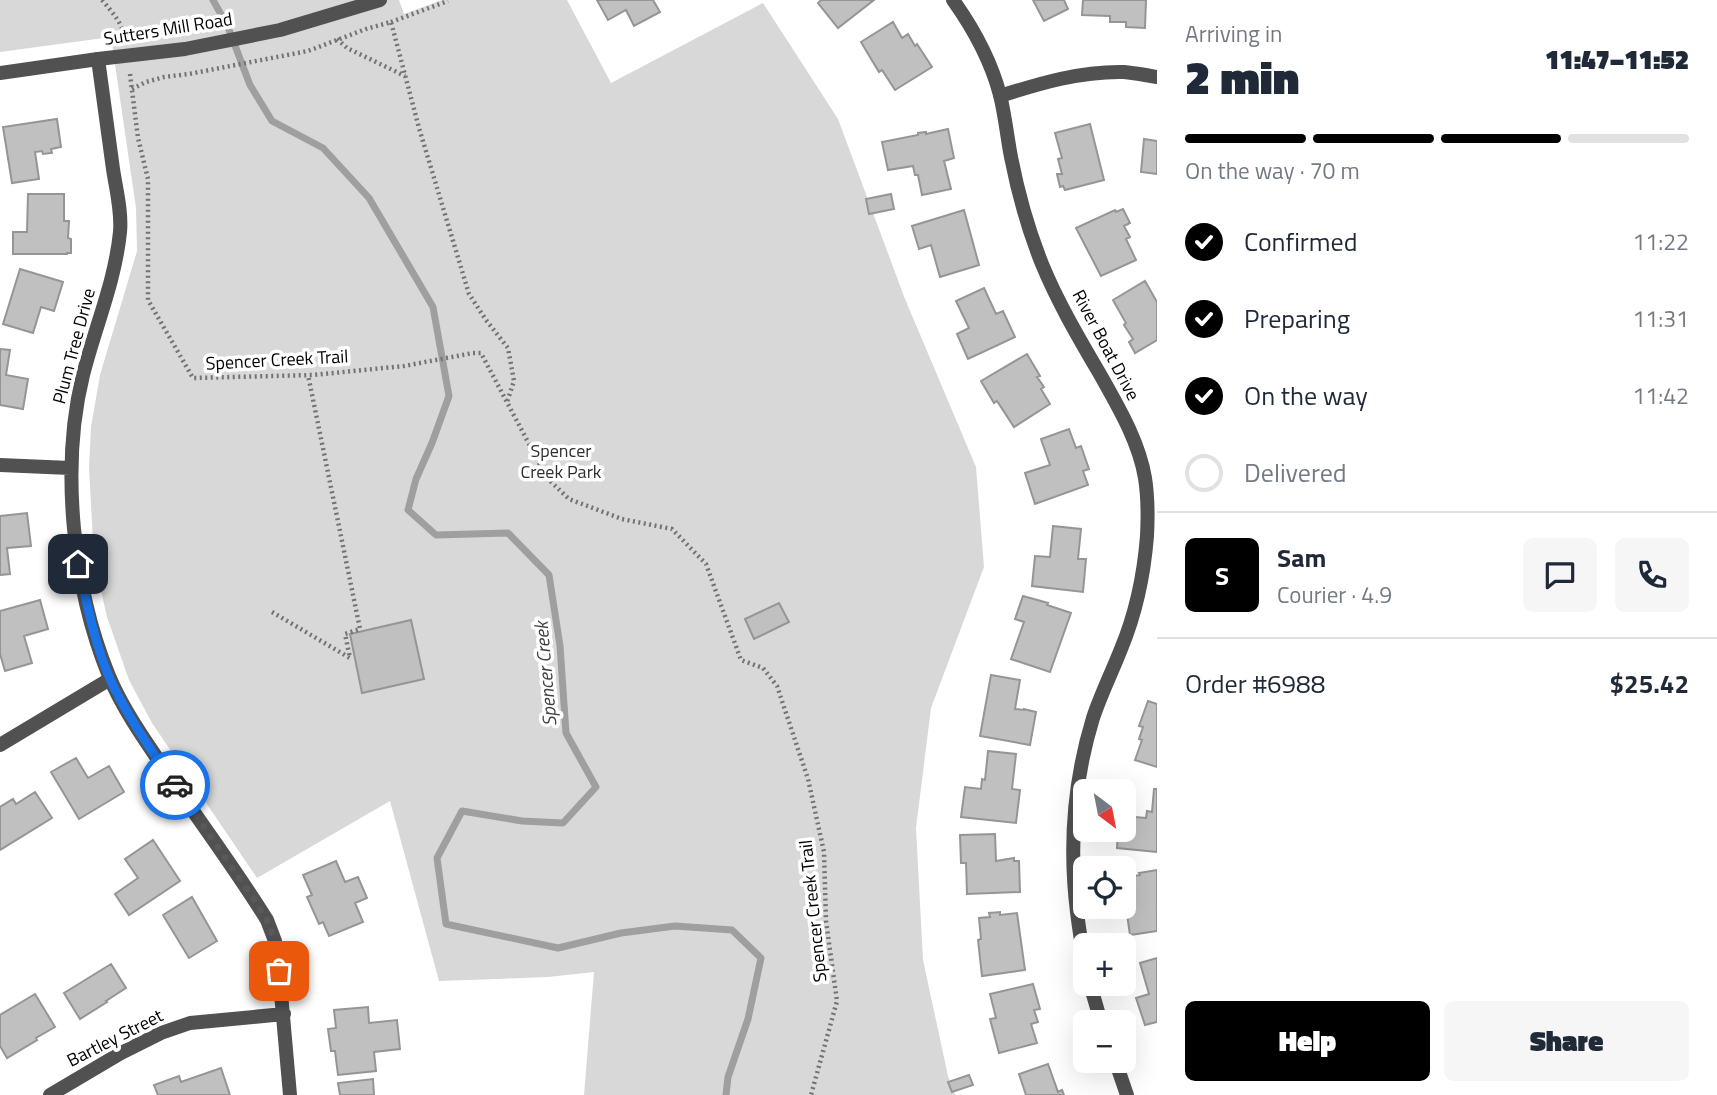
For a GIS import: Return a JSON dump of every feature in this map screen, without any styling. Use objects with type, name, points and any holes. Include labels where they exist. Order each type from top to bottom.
[{"type":"street","name":"Sutters Mill Road","points":[[0,73],[185,50],[280,30],[380,0]]},
{"type":"street","name":"River Boat Drive","points":[[953,0],[988,60],[1000,96],[1022,206],[1042,263],[1063,309],[1132,434],[1153,507],[1134,612],[1122,649],[1093,718],[1082,761],[1073,847],[1080,933]]},
{"type":"street","name":"Plum Tree Drive","points":[[98,59],[120,229],[112,278],[82,376],[74,425],[70,467],[78,564],[99,649],[110,679],[156,757],[267,920],[275,941],[290,1095]]},
{"type":"street","points":[[1000,96],[1051,80],[1088,74],[1126,72],[1157,77]]},
{"type":"street","points":[[0,465],[70,467]]},
{"type":"street","points":[[0,745],[110,679]]},
{"type":"street","name":"Bartley Street","points":[[50,1095],[121,1053],[190,1023],[284,1014]]},
{"type":"street","points":[[1119,1073],[1127,1095]]},
{"type":"path","name":"Spencer Creek Trail","points":[[102,0],[124,30],[129,55],[138,138],[148,179],[148,300],[193,378],[308,375],[404,366],[481,353],[547,478],[569,499],[622,519],[672,529],[706,564],[741,660],[762,668],[777,686],[808,779],[824,852],[826,921],[837,1001],[811,1095]]},
{"type":"path","points":[[132,89],[164,77],[308,51],[448,1]]},
{"type":"path","points":[[391,22],[419,128],[469,294],[485,320],[508,348],[514,381],[507,402]]},
{"type":"path","points":[[336,39],[347,48],[405,76]]},
{"type":"path","points":[[272,612],[350,658],[345,634],[360,629],[308,375]]},
{"type":"green space","name":"Spencer Creek Park","points":[[0,0],[399,0],[404,14],[442,0],[567,0],[611,83],[763,3],[838,119],[905,299],[976,467],[984,567],[931,708],[916,828],[923,960],[948,1076],[955,1095],[584,1095],[594,972],[548,977],[439,981],[390,801],[257,878],[152,723],[129,680],[107,617],[94,559],[89,468],[91,427],[100,375],[137,251],[136,208],[111,37],[0,52]]},
{"type":"building","points":[[597,0],[653,0],[660,12],[634,26],[626,10],[608,20]]},
{"type":"building","points":[[821,0],[874,0],[838,28],[818,3]]},
{"type":"building","points":[[1033,0],[1064,0],[1068,9],[1044,21]]},
{"type":"building","points":[[1083,0],[1146,0],[1145,28],[1126,27],[1126,22],[1110,22],[1110,16],[1082,15]]},
{"type":"building","points":[[893,22],[902,38],[908,34],[915,46],[917,44],[932,67],[895,90],[882,70],[879,72],[861,42]]},
{"type":"building","points":[[57,119],[61,147],[51,149],[52,153],[35,152],[39,179],[12,183],[3,127]]},
{"type":"building","points":[[1090,124],[1104,180],[1065,190],[1063,186],[1060,187],[1057,174],[1062,174],[1058,159],[1062,158],[1055,133]]},
{"type":"building","points":[[948,129],[954,158],[944,161],[951,189],[922,195],[918,175],[915,175],[913,166],[888,170],[882,142]]},
{"type":"building","points":[[1144,139],[1157,141],[1157,174],[1141,172]]},
{"type":"building","points":[[28,194],[64,194],[64,221],[69,221],[71,253],[13,254],[13,232],[27,232]]},
{"type":"building","points":[[891,194],[894,209],[869,214],[866,199]]},
{"type":"building","points":[[1123,209],[1130,223],[1124,226],[1130,237],[1126,239],[1136,260],[1101,276],[1076,228]]},
{"type":"building","points":[[964,210],[979,265],[940,277],[931,245],[919,249],[912,226]]},
{"type":"building","points":[[20,269],[63,282],[54,311],[41,307],[33,333],[3,324]]},
{"type":"building","points":[[1145,281],[1157,302],[1157,340],[1135,353],[1129,342],[1133,339],[1113,300]]},
{"type":"building","points":[[984,288],[996,314],[1003,311],[1015,337],[968,359],[957,334],[969,328],[956,301]]},
{"type":"building","points":[[0,349],[10,350],[6,375],[28,379],[23,409],[0,405]]},
{"type":"building","points":[[1027,354],[1040,376],[1037,377],[1044,387],[1041,389],[1050,404],[1014,427],[997,401],[994,403],[981,381]]},
{"type":"building","points":[[1069,429],[1076,448],[1081,446],[1089,469],[1083,471],[1088,485],[1035,504],[1025,473],[1050,465],[1041,439]]},
{"type":"building","points":[[27,513],[31,546],[7,548],[10,574],[0,575],[0,516]]},
{"type":"building","points":[[1053,526],[1081,529],[1078,559],[1086,559],[1083,592],[1032,586],[1035,556],[1050,557]]},
{"type":"building","points":[[1023,596],[1071,613],[1050,672],[1011,659],[1024,622],[1015,619]]},
{"type":"building","points":[[40,600],[48,629],[24,636],[32,663],[5,671],[0,654],[0,611]]},
{"type":"building","points":[[779,603],[789,622],[754,639],[745,619]]},
{"type":"building","points":[[411,620],[424,679],[362,693],[350,634]]},
{"type":"building","points":[[991,675],[1020,680],[1015,709],[1036,712],[1030,745],[980,736]]},
{"type":"building","points":[[1148,701],[1157,704],[1157,767],[1135,760],[1142,740],[1139,739],[1143,727],[1139,726]]},
{"type":"building","points":[[988,751],[1016,754],[1012,789],[1020,790],[1016,823],[961,817],[965,787],[981,789],[982,779],[985,780]]},
{"type":"building","points":[[76,758],[88,778],[109,766],[124,792],[79,819],[51,772]]},
{"type":"building","points":[[1154,789],[1157,789],[1157,852],[1117,848],[1117,842],[1136,842],[1136,817],[1146,818],[1147,811],[1152,812]]},
{"type":"building","points":[[35,792],[52,818],[0,850],[0,807],[13,799],[16,804]]},
{"type":"building","points":[[995,834],[996,861],[1014,858],[1014,861],[1019,861],[1020,892],[967,894],[966,863],[961,863],[960,835]]},
{"type":"building","points":[[153,840],[180,881],[129,915],[115,894],[138,878],[125,859]]},
{"type":"building","points":[[336,861],[345,882],[358,877],[367,898],[355,903],[363,922],[329,936],[323,922],[319,924],[307,897],[312,895],[303,875]]},
{"type":"building","points":[[1157,870],[1157,931],[1136,934],[1130,933],[1128,919],[1136,919],[1136,876],[1140,875],[1139,873]]},
{"type":"building","points":[[192,897],[217,941],[189,958],[163,915]]},
{"type":"building","points":[[1000,912],[1000,915],[1017,913],[1025,970],[982,976],[978,940],[981,939],[979,918]]},
{"type":"building","points":[[1157,958],[1157,1022],[1145,1025],[1136,998],[1149,994],[1140,963]]},
{"type":"building","points":[[111,964],[126,988],[80,1019],[64,993]]},
{"type":"building","points":[[1033,984],[1040,1009],[1034,1010],[1038,1022],[1031,1024],[1037,1043],[999,1053],[990,1019],[996,1018],[990,994]]},
{"type":"building","points":[[35,994],[55,1027],[7,1058],[0,1046],[0,1015]]},
{"type":"building","points":[[368,1007],[369,1023],[397,1020],[400,1049],[374,1052],[376,1071],[338,1075],[335,1051],[331,1051],[328,1029],[336,1028],[334,1010]]},
{"type":"building","points":[[1048,1064],[1058,1092],[1062,1090],[1064,1095],[1026,1095],[1019,1074]]},
{"type":"building","points":[[221,1068],[230,1095],[158,1095],[154,1085],[179,1076],[181,1082]]},
{"type":"building","points":[[969,1075],[973,1085],[952,1092],[948,1082]]},
{"type":"building","points":[[373,1079],[374,1095],[340,1095],[338,1083]]},
{"type":"waterway","name":"Spencer Creek","points":[[213,0],[228,27],[250,85],[272,121],[323,148],[369,198],[433,307],[449,396],[416,479],[408,510],[436,535],[508,533],[549,575],[560,646],[566,733],[596,787],[563,823],[522,821],[462,811],[437,858],[446,924],[558,948],[621,933],[675,926],[732,930],[761,958],[748,1019],[728,1077],[726,1095]]},
{"type":"way so far","points":[[175,785],[267,920],[275,941],[279,971]]},
{"type":"route","points":[[78,564],[93,631],[110,679],[149,747],[175,785]]}]
